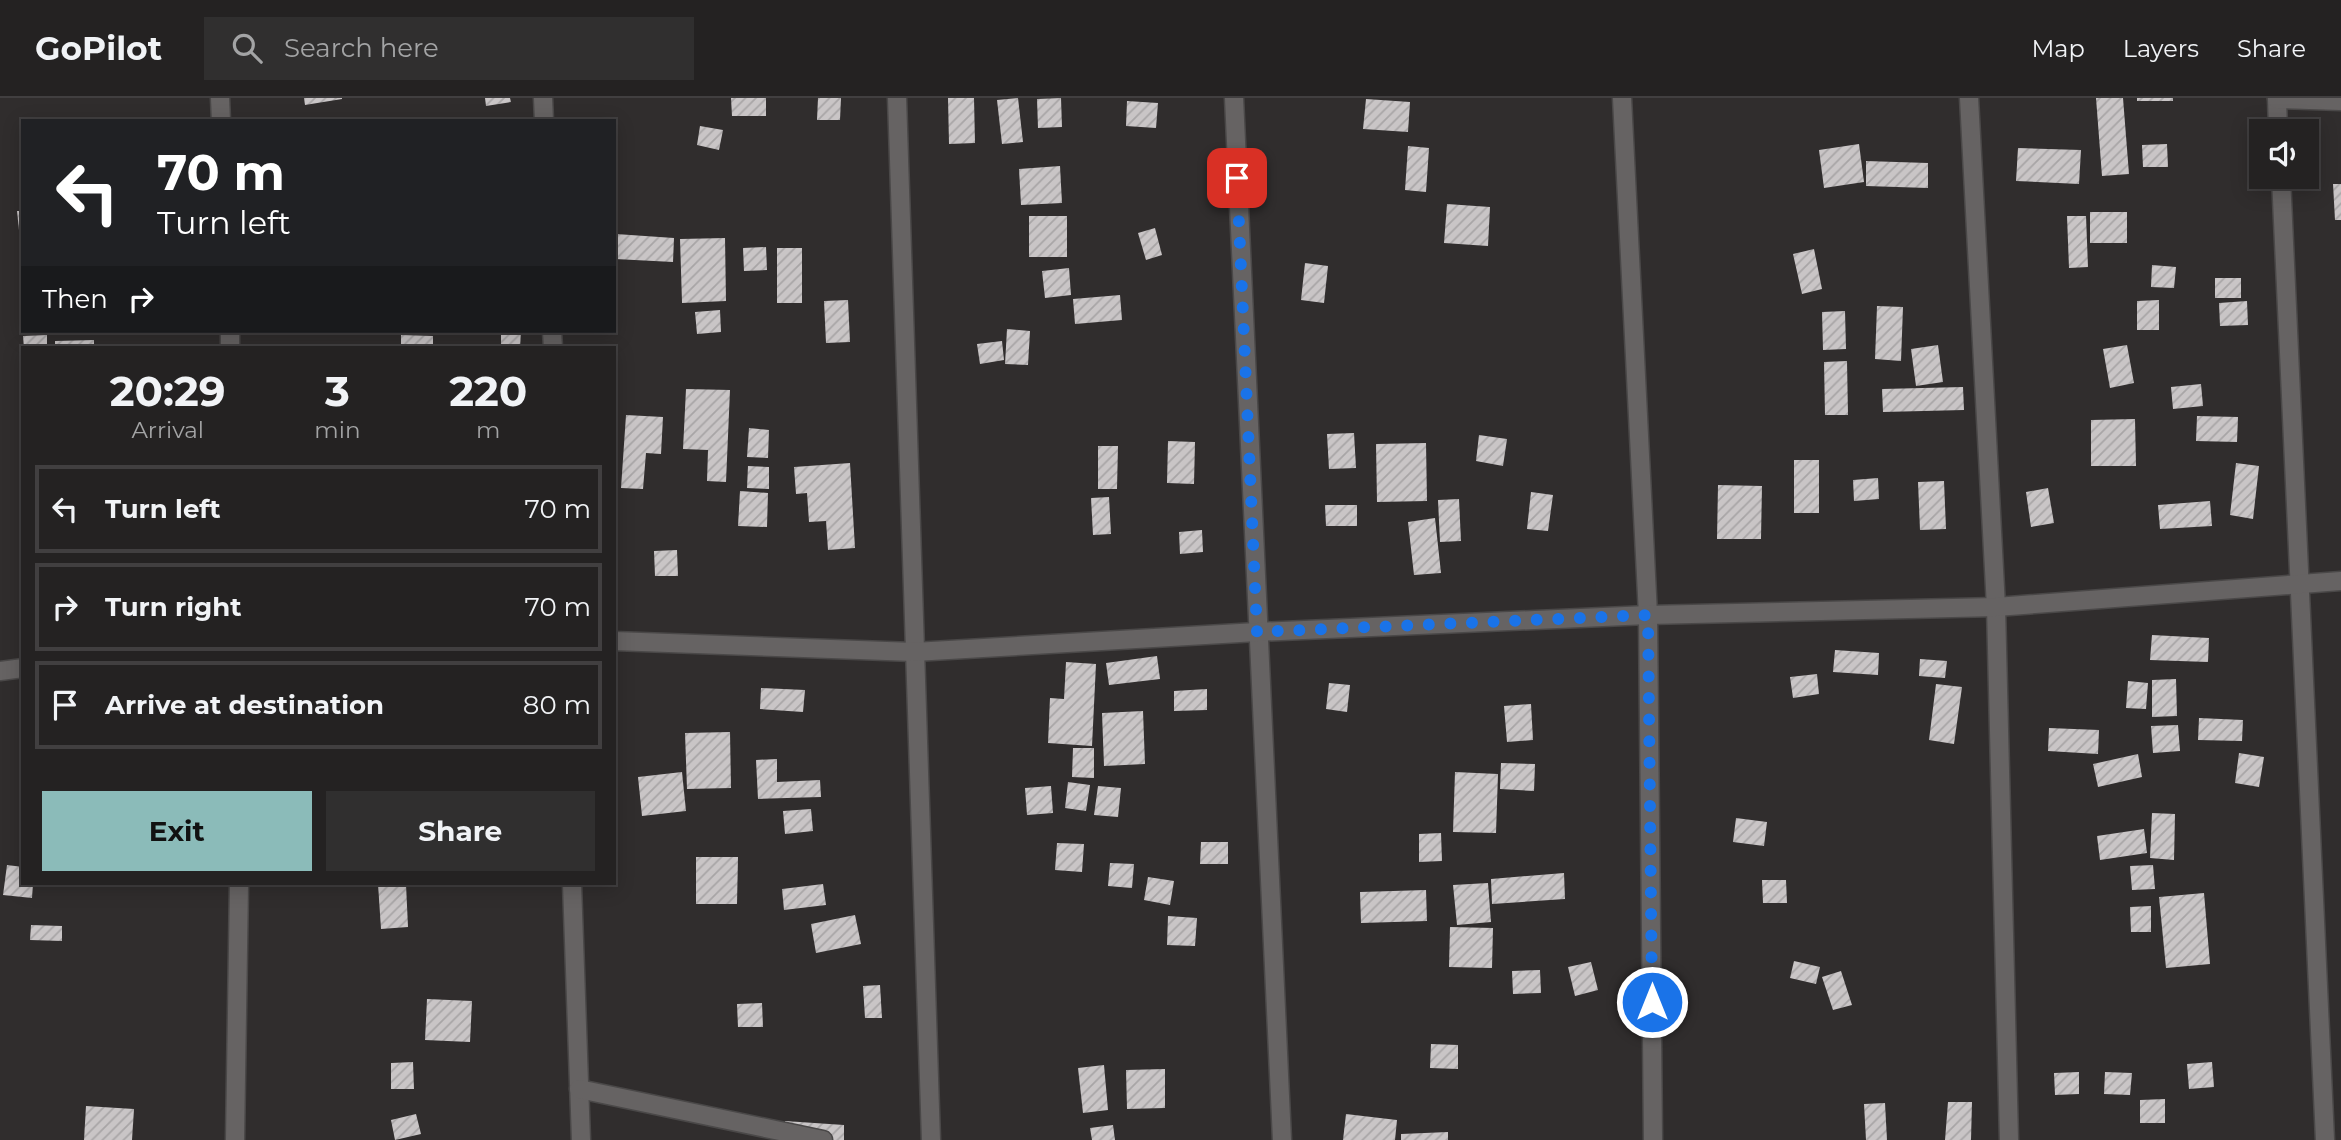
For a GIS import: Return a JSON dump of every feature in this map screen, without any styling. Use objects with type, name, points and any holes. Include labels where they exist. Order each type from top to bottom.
[{"type":"street","points":[[220,98],[221,119]]},
{"type":"street","points":[[544,98],[544,119]]},
{"type":"street","points":[[897,98],[931,1140]]},
{"type":"street","points":[[1234,98],[1282,1140]]},
{"type":"street","points":[[1622,98],[1648,615],[1653,1140]]},
{"type":"street","points":[[1969,98],[1997,607],[2008,1140]]},
{"type":"street","points":[[2278,119],[2277,99],[2341,101]]},
{"type":"street","points":[[2282,189],[2325,1140]]},
{"type":"street","points":[[616,641],[914,652],[1257,632],[1648,615],[1997,607],[2341,581]]},
{"type":"street","points":[[0,671],[21,668]]},
{"type":"street","points":[[235,1140],[239,885]]},
{"type":"street","points":[[572,885],[581,1140]]},
{"type":"street","points":[[579,1089],[824,1140]]},
{"type":"building","points":[[304,98],[342,98],[342,99],[305,105]]},
{"type":"building","points":[[485,98],[510,98],[511,102],[486,106]]},
{"type":"building","points":[[731,98],[766,98],[766,116],[732,116]]},
{"type":"building","points":[[818,98],[841,98],[840,120],[817,120]]},
{"type":"building","points":[[948,98],[974,98],[975,143],[949,144]]},
{"type":"building","points":[[1018,98],[1023,142],[1002,144],[997,100]]},
{"type":"building","points":[[1061,98],[1062,127],[1038,128],[1037,99]]},
{"type":"building","points":[[2096,98],[2123,98],[2129,174],[2102,176]]},
{"type":"building","points":[[2137,98],[2173,98],[2173,101],[2137,101]]},
{"type":"building","points":[[1366,99],[1410,102],[1408,132],[1363,129]]},
{"type":"building","points":[[1127,101],[1158,103],[1156,128],[1126,126]]},
{"type":"building","points":[[700,126],[723,130],[719,150],[697,145]]},
{"type":"building","points":[[1859,144],[1864,182],[1824,188],[1819,150]]},
{"type":"building","points":[[2167,144],[2168,167],[2143,167],[2142,145]]},
{"type":"building","points":[[1408,146],[1429,148],[1426,192],[1405,190]]},
{"type":"building","points":[[2018,148],[2081,150],[2079,184],[2016,181]]},
{"type":"building","points":[[1866,161],[1928,163],[1928,188],[1866,186]]},
{"type":"building","points":[[1060,166],[1062,203],[1021,205],[1019,169]]},
{"type":"building","points":[[2333,184],[2341,184],[2341,220],[2335,220]]},
{"type":"building","points":[[1447,204],[1490,207],[1488,246],[1444,243]]},
{"type":"building","points":[[17,211],[21,211],[21,249]]},
{"type":"building","points":[[2090,212],[2127,212],[2127,243],[2090,243]]},
{"type":"building","points":[[1029,216],[1067,216],[1067,257],[1029,257]]},
{"type":"building","points":[[2067,216],[2086,216],[2088,267],[2069,268]]},
{"type":"building","points":[[1155,228],[1162,255],[1146,260],[1138,233]]},
{"type":"building","points":[[616,234],[674,238],[673,262],[616,259]]},
{"type":"building","points":[[725,238],[726,301],[682,303],[680,239]]},
{"type":"building","points":[[766,247],[767,270],[744,271],[743,248]]},
{"type":"building","points":[[777,248],[802,248],[802,303],[777,303]]},
{"type":"building","points":[[1814,249],[1822,289],[1802,294],[1793,254]]},
{"type":"building","points":[[1305,263],[1328,266],[1324,303],[1301,300]]},
{"type":"building","points":[[2152,265],[2176,267],[2174,288],[2151,287]]},
{"type":"building","points":[[1069,268],[1071,295],[1045,298],[1042,271]]},
{"type":"building","points":[[2215,278],[2241,278],[2241,298],[2215,298]]},
{"type":"building","points":[[1120,295],[1122,320],[1075,324],[1073,299]]},
{"type":"building","points":[[848,300],[850,342],[826,343],[824,301]]},
{"type":"building","points":[[2159,300],[2159,330],[2137,330],[2137,301]]},
{"type":"building","points":[[2247,301],[2248,325],[2220,326],[2219,303]]},
{"type":"building","points":[[1877,306],[1903,307],[1901,361],[1875,359]]},
{"type":"building","points":[[720,310],[721,332],[697,334],[695,312]]},
{"type":"building","points":[[1845,311],[1846,349],[1823,350],[1822,312]]},
{"type":"building","points":[[1007,329],[1030,331],[1028,365],[1005,364]]},
{"type":"building","points":[[501,333],[521,333],[520,346],[501,346]]},
{"type":"building","points":[[47,335],[47,346],[24,346],[23,336]]},
{"type":"building","points":[[401,335],[433,336],[433,346],[401,346]]},
{"type":"building","points":[[94,340],[94,346],[55,346],[55,341]]},
{"type":"building","points":[[1002,341],[1004,360],[980,364],[977,344]]},
{"type":"building","points":[[1938,345],[1943,382],[1916,386],[1911,349]]},
{"type":"building","points":[[2127,345],[2134,383],[2110,388],[2103,349]]},
{"type":"building","points":[[1847,361],[1848,415],[1825,415],[1824,362]]},
{"type":"building","points":[[2201,384],[2203,406],[2173,409],[2171,387]]},
{"type":"building","points":[[1963,387],[1964,410],[1883,412],[1882,389]]},
{"type":"building","points":[[686,389],[730,390],[726,482],[707,481],[708,450],[683,449]]},
{"type":"building","points":[[626,415],[663,417],[661,454],[646,453],[643,489],[621,488]]},
{"type":"building","points":[[2197,416],[2238,417],[2237,442],[2196,441]]},
{"type":"building","points":[[2135,419],[2136,466],[2091,466],[2091,420]]},
{"type":"building","points":[[749,428],[769,430],[768,458],[747,457]]},
{"type":"building","points":[[1354,433],[1356,468],[1329,469],[1327,434]]},
{"type":"building","points":[[1479,435],[1507,439],[1503,466],[1476,461]]},
{"type":"building","points":[[1168,441],[1195,442],[1194,484],[1167,483]]},
{"type":"building","points":[[1426,443],[1427,501],[1377,502],[1376,444]]},
{"type":"building","points":[[1098,446],[1118,446],[1117,489],[1098,489]]},
{"type":"building","points":[[1794,460],[1819,460],[1819,513],[1794,513]]},
{"type":"building","points":[[850,463],[855,548],[828,550],[826,521],[809,522],[807,493],[796,494],[794,467]]},
{"type":"building","points":[[2236,463],[2259,466],[2253,519],[2230,515]]},
{"type":"building","points":[[748,466],[769,467],[769,489],[747,488]]},
{"type":"building","points":[[1878,478],[1879,499],[1854,501],[1853,480]]},
{"type":"building","points":[[1944,481],[1946,529],[1920,530],[1918,482]]},
{"type":"building","points":[[1718,485],[1762,486],[1761,539],[1717,539]]},
{"type":"building","points":[[2048,488],[2054,523],[2031,527],[2026,492]]},
{"type":"building","points":[[740,491],[768,493],[767,527],[738,526]]},
{"type":"building","points":[[1531,492],[1553,495],[1548,531],[1527,529]]},
{"type":"building","points":[[1109,497],[1111,534],[1093,535],[1091,498]]},
{"type":"building","points":[[1459,499],[1461,541],[1440,542],[1438,500]]},
{"type":"building","points":[[2210,501],[2212,526],[2160,529],[2158,505]]},
{"type":"building","points":[[1325,505],[1357,505],[1357,526],[1326,526]]},
{"type":"building","points":[[1435,518],[1441,573],[1414,575],[1408,522]]},
{"type":"building","points":[[1202,530],[1203,552],[1180,554],[1179,532]]},
{"type":"building","points":[[677,550],[678,576],[655,576],[654,551]]},
{"type":"building","points":[[2152,635],[2209,638],[2208,662],[2150,660]]},
{"type":"building","points":[[1835,650],[1879,653],[1878,675],[1833,672]]},
{"type":"building","points":[[1157,656],[1160,679],[1109,685],[1106,663]]},
{"type":"building","points":[[1920,659],[1947,661],[1945,678],[1919,676]]},
{"type":"building","points":[[1066,662],[1096,664],[1092,746],[1048,743],[1050,698],[1064,699]]},
{"type":"building","points":[[1817,674],[1819,694],[1793,698],[1790,677]]},
{"type":"building","points":[[2176,679],[2177,716],[2152,717],[2152,680]]},
{"type":"building","points":[[2128,681],[2148,683],[2146,709],[2126,708]]},
{"type":"building","points":[[1329,683],[1350,685],[1347,712],[1326,709]]},
{"type":"building","points":[[1936,684],[1962,687],[1954,744],[1929,740]]},
{"type":"building","points":[[761,688],[805,690],[803,712],[760,709]]},
{"type":"building","points":[[1207,689],[1207,710],[1174,711],[1174,691]]},
{"type":"building","points":[[1531,704],[1533,740],[1507,742],[1504,706]]},
{"type":"building","points":[[1143,711],[1145,764],[1104,766],[1102,713]]},
{"type":"building","points":[[2199,718],[2243,720],[2242,741],[2198,740]]},
{"type":"building","points":[[2178,725],[2180,751],[2153,753],[2151,726]]},
{"type":"building","points":[[2049,728],[2099,730],[2098,754],[2048,751]]},
{"type":"building","points":[[730,732],[731,788],[687,789],[685,733]]},
{"type":"building","points":[[1073,748],[1094,748],[1094,778],[1072,777]]},
{"type":"building","points":[[2239,753],[2264,757],[2259,787],[2235,783]]},
{"type":"building","points":[[2138,754],[2142,777],[2098,787],[2093,764]]},
{"type":"building","points":[[777,759],[777,782],[820,780],[821,797],[758,799],[756,760]]},
{"type":"building","points":[[1501,763],[1535,764],[1534,791],[1500,789]]},
{"type":"building","points":[[682,772],[686,811],[642,816],[638,777]]},
{"type":"building","points":[[1455,772],[1498,774],[1496,833],[1453,832]]},
{"type":"building","points":[[1068,782],[1090,785],[1086,811],[1065,808]]},
{"type":"building","points":[[1051,786],[1053,813],[1027,815],[1025,788]]},
{"type":"building","points":[[1098,786],[1121,788],[1118,817],[1094,815]]},
{"type":"building","points":[[811,809],[813,831],[785,834],[783,811]]},
{"type":"building","points":[[2152,813],[2175,814],[2174,860],[2150,858]]},
{"type":"building","points":[[1736,818],[1767,822],[1764,846],[1733,842]]},
{"type":"building","points":[[2144,829],[2147,853],[2100,860],[2097,836]]},
{"type":"building","points":[[1441,833],[1442,861],[1419,862],[1419,834]]},
{"type":"building","points":[[1201,842],[1228,842],[1228,864],[1200,864]]},
{"type":"building","points":[[1057,843],[1084,844],[1082,872],[1055,870]]},
{"type":"building","points":[[696,857],[738,857],[737,904],[696,904]]},
{"type":"building","points":[[1110,863],[1134,864],[1132,888],[1108,886]]},
{"type":"building","points":[[7,865],[21,867],[21,885],[33,885],[32,898],[3,895]]},
{"type":"building","points":[[2153,865],[2155,889],[2132,890],[2130,866]]},
{"type":"building","points":[[1564,873],[1565,899],[1492,904],[1491,879]]},
{"type":"building","points":[[1148,877],[1174,881],[1170,905],[1144,900]]},
{"type":"building","points":[[1762,880],[1786,880],[1787,903],[1763,903]]},
{"type":"building","points":[[1488,883],[1491,922],[1457,925],[1453,885]]},
{"type":"building","points":[[823,884],[826,905],[784,910],[782,889]]},
{"type":"building","points":[[378,885],[406,885],[408,927],[381,929]]},
{"type":"building","points":[[1426,890],[1427,921],[1361,923],[1360,892]]},
{"type":"building","points":[[2204,893],[2210,964],[2166,968],[2159,897]]},
{"type":"building","points":[[2151,906],[2151,932],[2131,932],[2130,907]]},
{"type":"building","points":[[855,915],[861,944],[816,953],[811,924]]},
{"type":"building","points":[[1168,916],[1197,918],[1195,946],[1167,945]]},
{"type":"building","points":[[31,925],[62,926],[62,941],[30,940]]},
{"type":"building","points":[[1450,927],[1493,928],[1492,968],[1449,967]]},
{"type":"building","points":[[1794,961],[1820,967],[1816,984],[1790,978]]},
{"type":"building","points":[[1591,962],[1598,990],[1575,996],[1568,967]]},
{"type":"building","points":[[1540,970],[1541,993],[1513,994],[1512,971]]},
{"type":"building","points":[[1841,971],[1852,1005],[1833,1010],[1822,977]]},
{"type":"building","points":[[880,985],[882,1018],[865,1018],[863,986]]},
{"type":"building","points":[[427,999],[472,1001],[470,1042],[425,1040]]},
{"type":"building","points":[[762,1003],[763,1027],[738,1027],[737,1004]]},
{"type":"building","points":[[1431,1044],[1458,1045],[1458,1069],[1430,1068]]},
{"type":"building","points":[[413,1062],[414,1089],[391,1089],[391,1063]]},
{"type":"building","points":[[2212,1062],[2214,1087],[2189,1089],[2187,1064]]},
{"type":"building","points":[[1104,1065],[1108,1110],[1083,1113],[1078,1068]]},
{"type":"building","points":[[1165,1069],[1165,1108],[1127,1109],[1126,1070]]},
{"type":"building","points":[[2079,1072],[2079,1094],[2055,1095],[2054,1073]]},
{"type":"building","points":[[2105,1072],[2132,1073],[2130,1095],[2104,1094]]},
{"type":"building","points":[[2165,1099],[2165,1123],[2140,1123],[2140,1100]]},
{"type":"building","points":[[1948,1102],[1972,1102],[1971,1140],[1945,1140]]},
{"type":"building","points":[[1885,1103],[1887,1140],[1866,1140],[1864,1104]]},
{"type":"building","points":[[86,1106],[134,1109],[132,1140],[84,1140]]},
{"type":"building","points":[[416,1114],[421,1134],[395,1140],[391,1120]]},
{"type":"building","points":[[1346,1114],[1397,1120],[1395,1140],[1343,1140]]},
{"type":"building","points":[[785,1121],[844,1125],[844,1140],[784,1140]]},
{"type":"building","points":[[1113,1125],[1115,1140],[1092,1140],[1090,1128]]},
{"type":"building","points":[[1448,1132],[1448,1140],[1401,1140],[1401,1134]]},
{"type":"route","points":[[1237,178],[1257,632],[1648,615],[1652,1002]]}]
